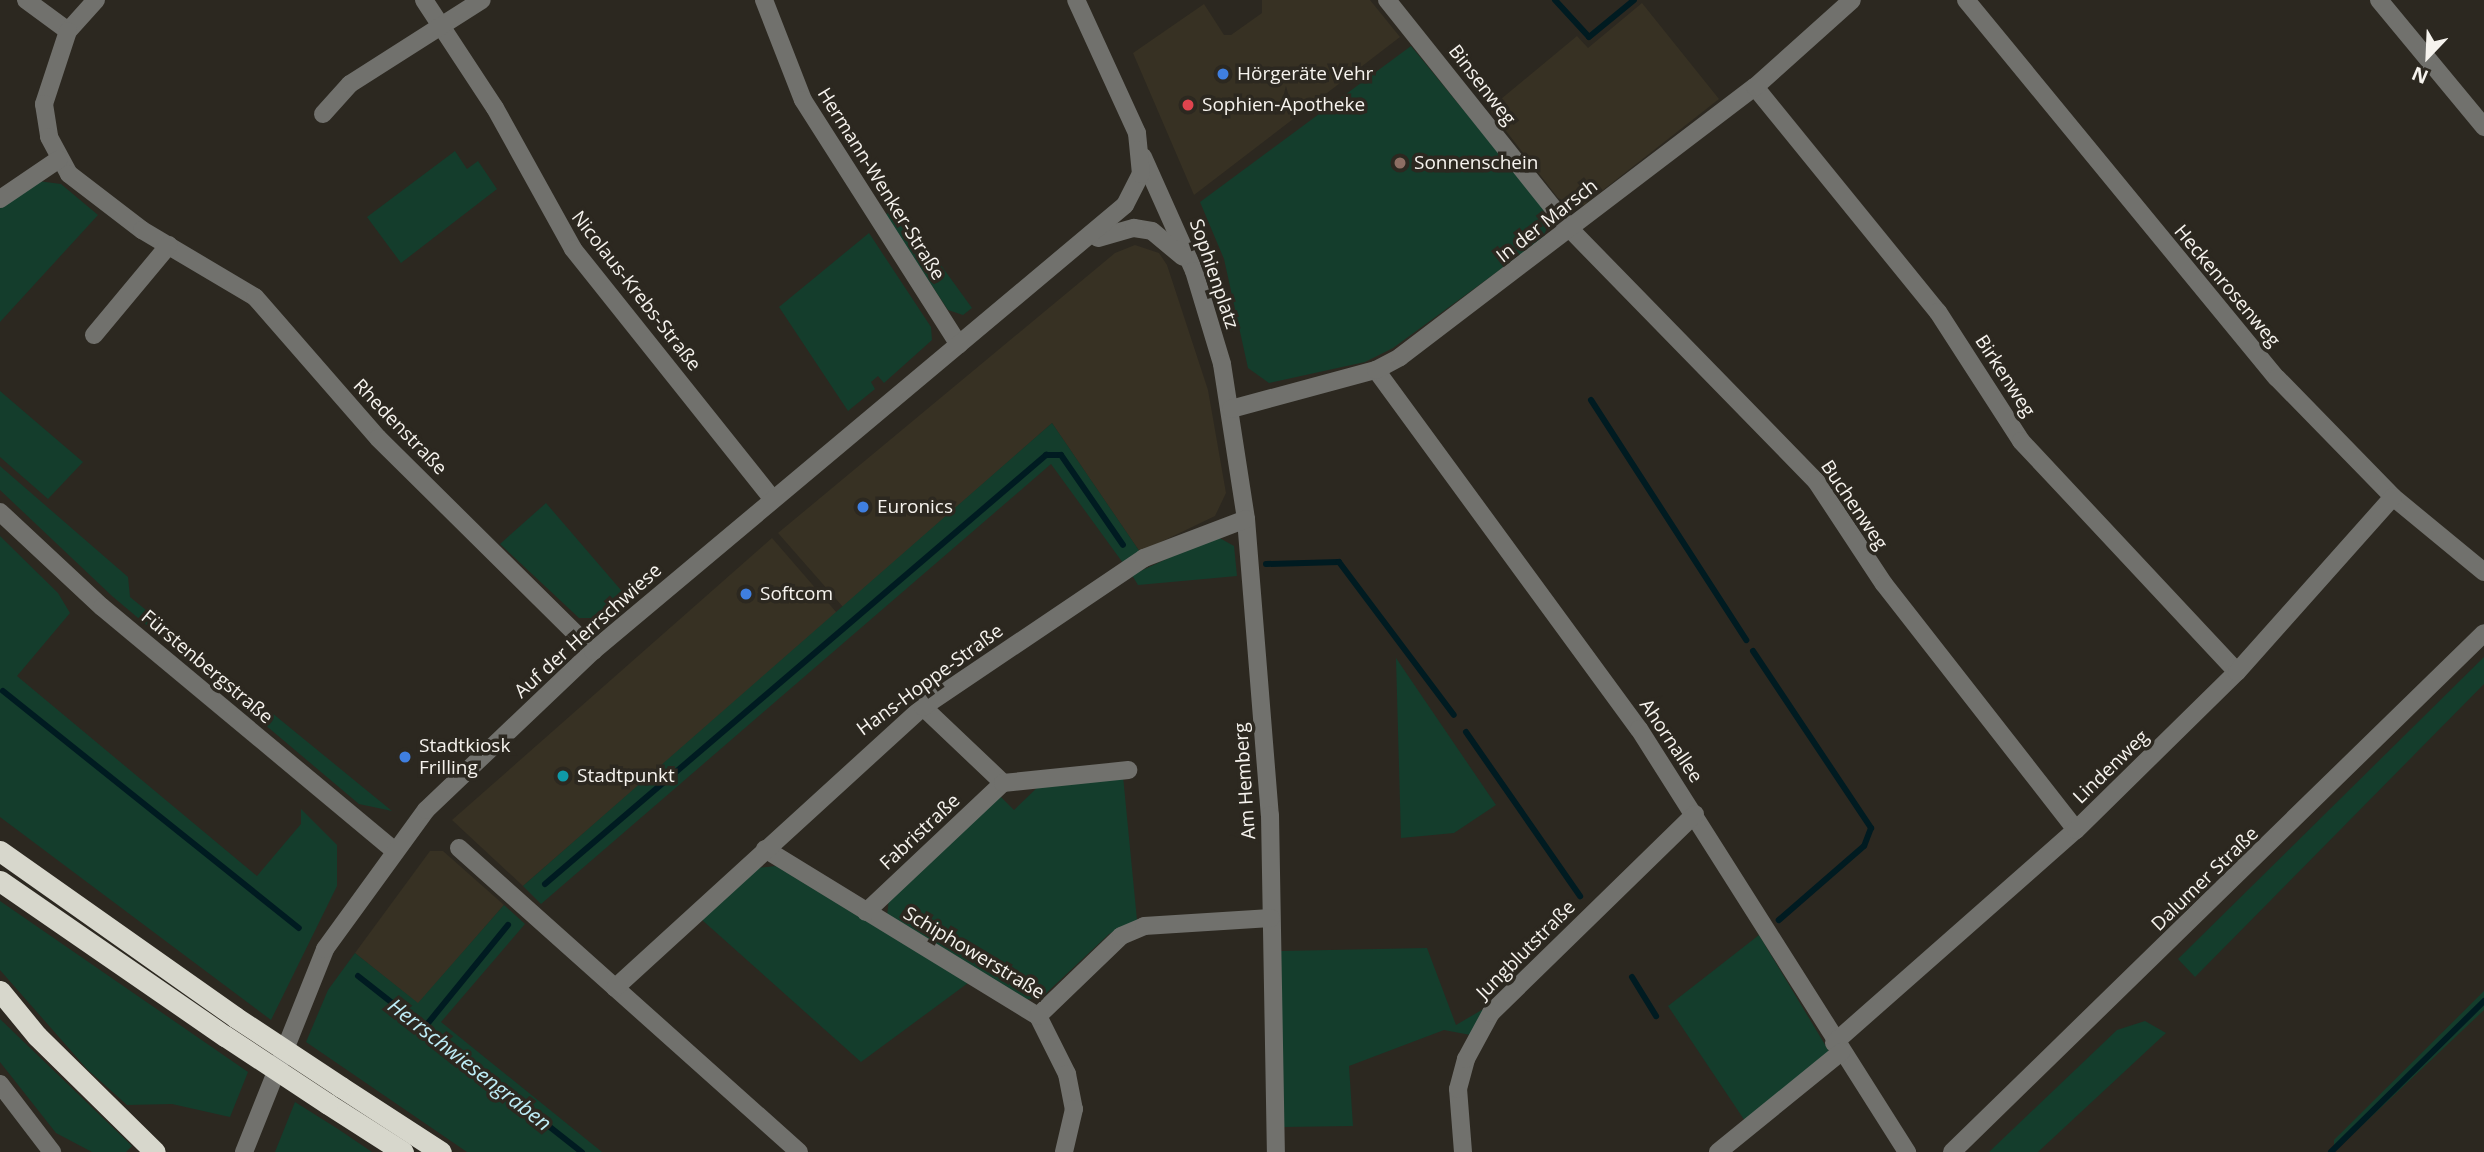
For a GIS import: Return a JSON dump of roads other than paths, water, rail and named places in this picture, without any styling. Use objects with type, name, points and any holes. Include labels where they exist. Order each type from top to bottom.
[{"type":"highway","points":[[0,851],[235,1017],[403,1152]]},
{"type":"highway","points":[[0,881],[225,1036],[442,1152]]},
{"type":"highway","points":[[0,991],[37,1036],[155,1152]]},
{"type":"street","points":[[26,0],[68,31]]},
{"type":"street","points":[[0,199],[59,159],[44,104],[68,31],[96,0]]},
{"type":"street","name":"Nicolaus-Krebs-Straße","points":[[425,0],[495,108],[573,248],[772,498]]},
{"type":"street","points":[[323,114],[350,84],[482,0]]},
{"type":"street","name":"Hermann-Wenker-Straße","points":[[764,0],[808,110],[959,345]]},
{"type":"street","name":"Sophienplatz","points":[[1076,0],[1194,271],[1231,409]]},
{"type":"street","name":"Binsenweg","points":[[1387,0],[1570,229]]},
{"type":"street","name":"In der Marsch","points":[[1231,409],[1376,370],[1570,229],[1755,87],[1852,0]]},
{"type":"street","name":"Heckenrosenweg","points":[[1966,0],[2277,378],[2393,497],[2484,572]]},
{"type":"street","points":[[2379,0],[2484,127]]},
{"type":"street","name":"Birkenweg","points":[[1755,87],[1938,312],[2021,441],[2238,672]]},
{"type":"street","name":"Auf der Herrschwiese","points":[[244,1152],[311,976],[392,849],[593,651],[772,498],[1087,243],[1135,190],[1143,158]]},
{"type":"street","name":"Rhedenstraße","points":[[59,159],[97,196],[169,245],[255,297],[378,438],[593,651]]},
{"type":"street","name":"Auf der Herrschwiese","points":[[1087,243],[1134,228],[1152,231],[1169,240],[1194,271]]},
{"type":"street","name":"Buchenweg","points":[[1570,229],[1816,481],[1884,584],[2076,830]]},
{"type":"street","points":[[94,335],[169,245]]},
{"type":"street","name":"Ahornallee","points":[[1376,370],[1695,814],[1837,1047],[1907,1152]]},
{"type":"street","name":"Am Hemberg","points":[[1231,409],[1246,519],[1271,918],[1276,1152]]},
{"type":"street","name":"Lindenweg","points":[[1837,1047],[2076,830],[2238,672],[2393,497]]},
{"type":"street","name":"Fürstenbergstraße","points":[[0,512],[102,607],[392,849]]},
{"type":"street","name":"Hans-Hoppe-Straße","points":[[615,988],[923,707],[1144,558],[1246,519]]},
{"type":"street","name":"Dalumer Straße","points":[[1952,1152],[2484,633]]},
{"type":"street","points":[[923,707],[1003,783],[1128,769]]},
{"type":"street","name":"Fabristraße","points":[[866,912],[1003,783]]},
{"type":"street","name":"Jungblutstraße","points":[[1463,1152],[1458,1089],[1466,1059],[1491,1013],[1695,814]]},
{"type":"street","points":[[459,848],[799,1152]]},
{"type":"street","name":"Schiphowerstraße","points":[[765,849],[1038,1016],[1072,1097],[1064,1152]]},
{"type":"street","points":[[1038,1016],[1121,936],[1144,926],[1271,918]]},
{"type":"street","points":[[1718,1152],[1837,1047]]},
{"type":"street","points":[[0,1084],[52,1152]]},
{"type":"waterway","points":[[1555,0],[1589,37],[1634,0]]},
{"type":"waterway","points":[[1591,400],[1746,640]]},
{"type":"waterway","points":[[545,884],[1046,455],[1061,455],[1123,545]]},
{"type":"waterway","points":[[1266,564],[1339,562],[1454,715]]},
{"type":"waterway","points":[[1753,651],[1871,828],[1864,846],[1779,920]]},
{"type":"waterway","points":[[3,691],[299,928]]},
{"type":"waterway","points":[[1466,732],[1580,896]]},
{"type":"waterway","points":[[424,1028],[508,925]]},
{"type":"waterway","name":"Herrschwiesengraben","points":[[358,976],[582,1152]]},
{"type":"waterway","points":[[1632,977],[1656,1016]]},
{"type":"waterway","points":[[2331,1152],[2484,1001]]},
{"type":"place","name":"Hörgeräte Vehr","points":[[1223,74]]},
{"type":"place","name":"Sophien-Apotheke","points":[[1188,105]]},
{"type":"place","name":"Sonnenschein","points":[[1400,163]]},
{"type":"place","name":"Euronics","points":[[863,507]]},
{"type":"place","name":"Softcom","points":[[746,594]]},
{"type":"place","name":"Stadtkiosk Frilling","points":[[405,757]]},
{"type":"place","name":"Stadtpunkt","points":[[563,776]]}]
